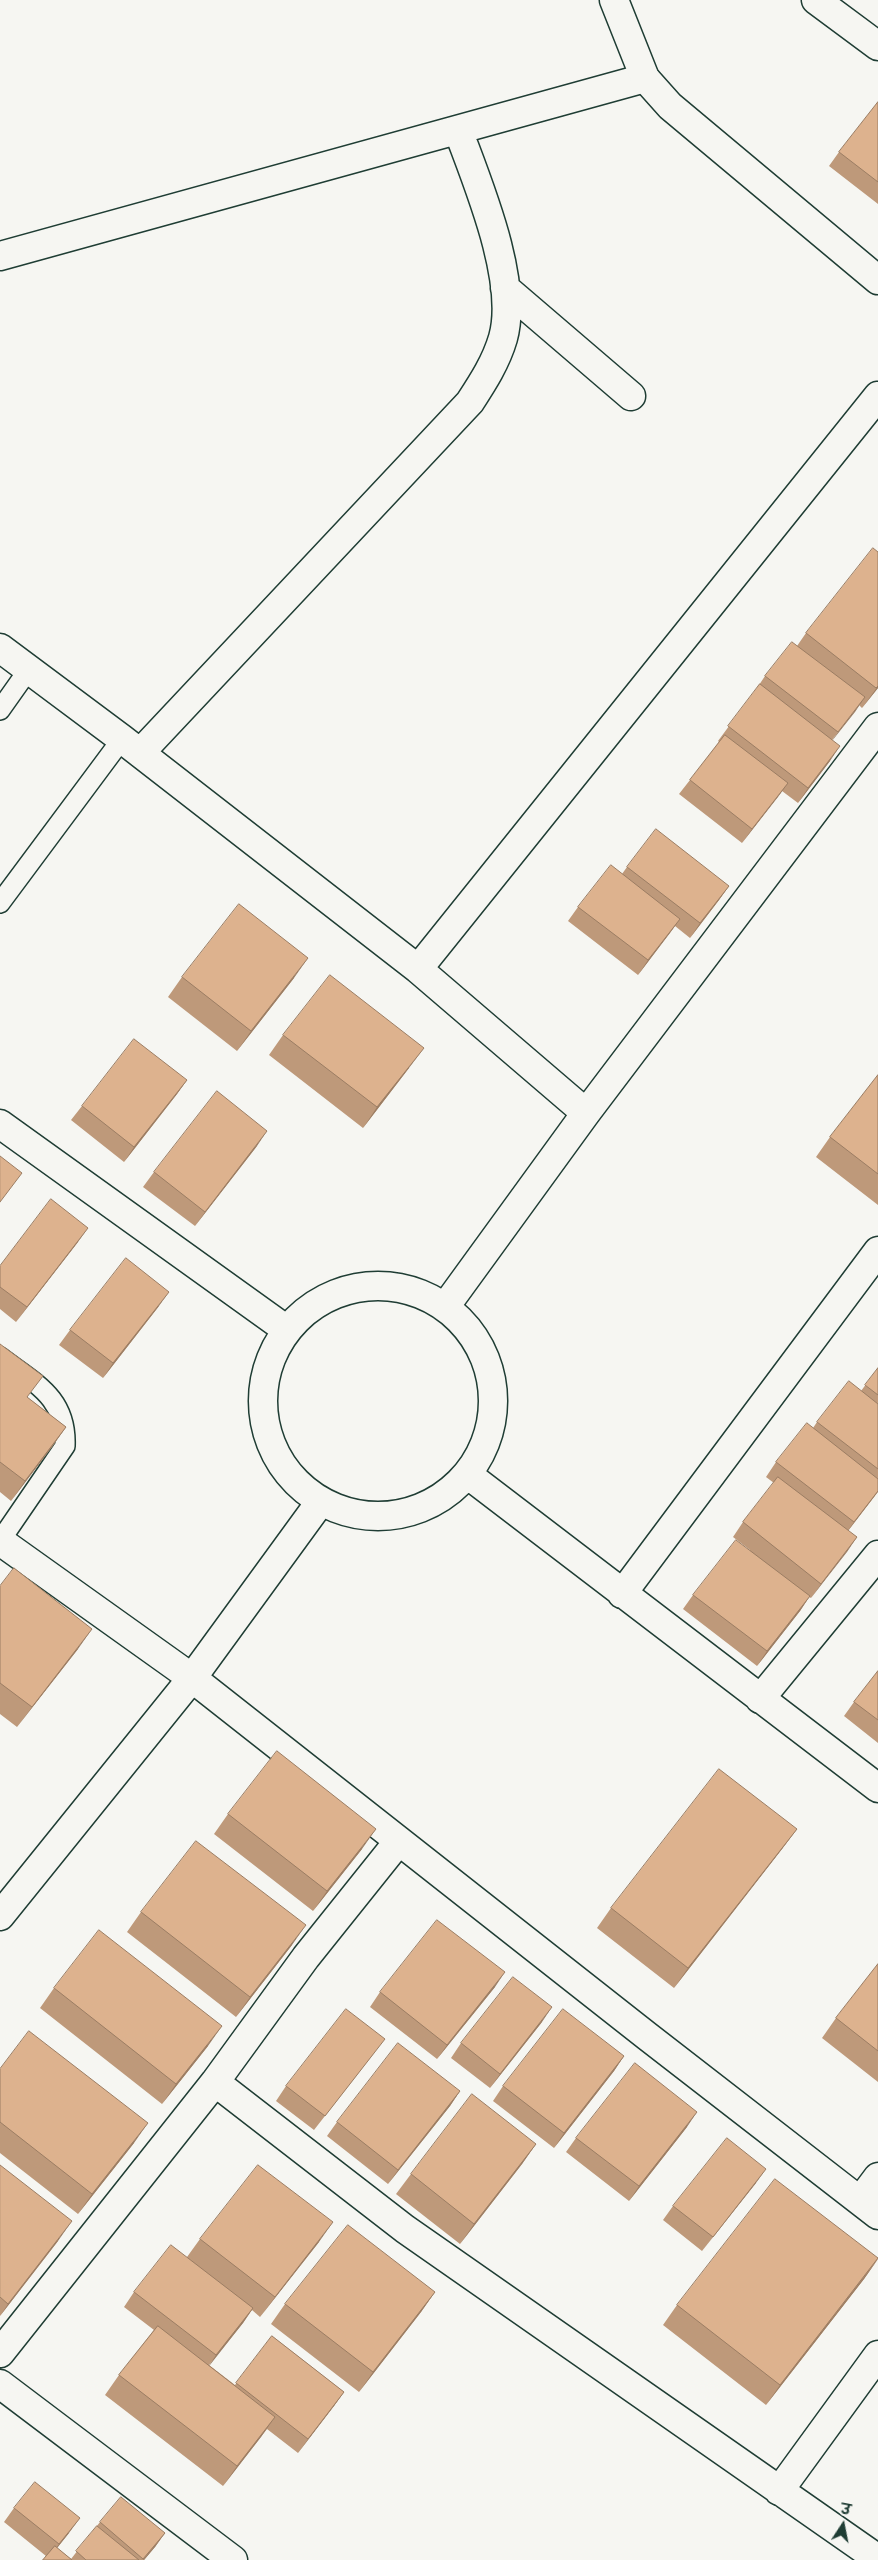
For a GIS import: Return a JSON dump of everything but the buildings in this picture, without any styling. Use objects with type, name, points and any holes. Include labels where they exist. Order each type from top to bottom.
[{"type":"street","points":[[614,0],[646,78],[670,106],[715,146],[878,280]]},
{"type":"street","points":[[816,0],[878,46]]},
{"type":"street","points":[[0,256],[646,78]]},
{"type":"street","points":[[131,746],[470,402],[492,368],[503,336],[507,297],[498,252],[481,192],[458,130]]},
{"type":"street","points":[[505,288],[631,396]]},
{"type":"street","points":[[418,970],[878,396]]},
{"type":"street","points":[[0,648],[131,746],[418,970],[586,1113]]},
{"type":"street","points":[[445,1307],[586,1113],[878,726]]},
{"type":"street","points":[[0,1124],[287,1330]]},
{"type":"street","points":[[622,1594],[878,1251]]},
{"type":"street","points":[[384,1286],[405,1289],[426,1296],[445,1307],[465,1326],[480,1348],[490,1373],[493,1400],[490,1427],[482,1452],[467,1474],[447,1493],[424,1506],[399,1514],[372,1516],[345,1511],[321,1501],[303,1488],[288,1473],[275,1454],[263,1412],[262,1390],[267,1369],[275,1348],[287,1330],[302,1314],[320,1301],[340,1292],[362,1287],[384,1286]]},
{"type":"street","points":[[467,1474],[878,1788]]},
{"type":"street","points":[[0,1916],[192,1678],[321,1501]]},
{"type":"street","points":[[0,1541],[192,1678],[398,1842],[869,2208],[878,2177]]},
{"type":"street","points":[[760,1699],[878,1555]]},
{"type":"street","points":[[0,2353],[216,2082],[306,1956],[398,1842]]},
{"type":"street","points":[[216,2082],[405,2229],[878,2560]]},
{"type":"street","points":[[779,2491],[878,2355]]},
{"type":"street","points":[[0,2384],[233,2560]]},
{"type":"lane","points":[[0,710],[29,669]]},
{"type":"lane","points":[[0,904],[131,746]]},
{"type":"lane","points":[[0,1357],[45,1392],[59,1407],[66,1427],[65,1446],[0,1541]]}]
